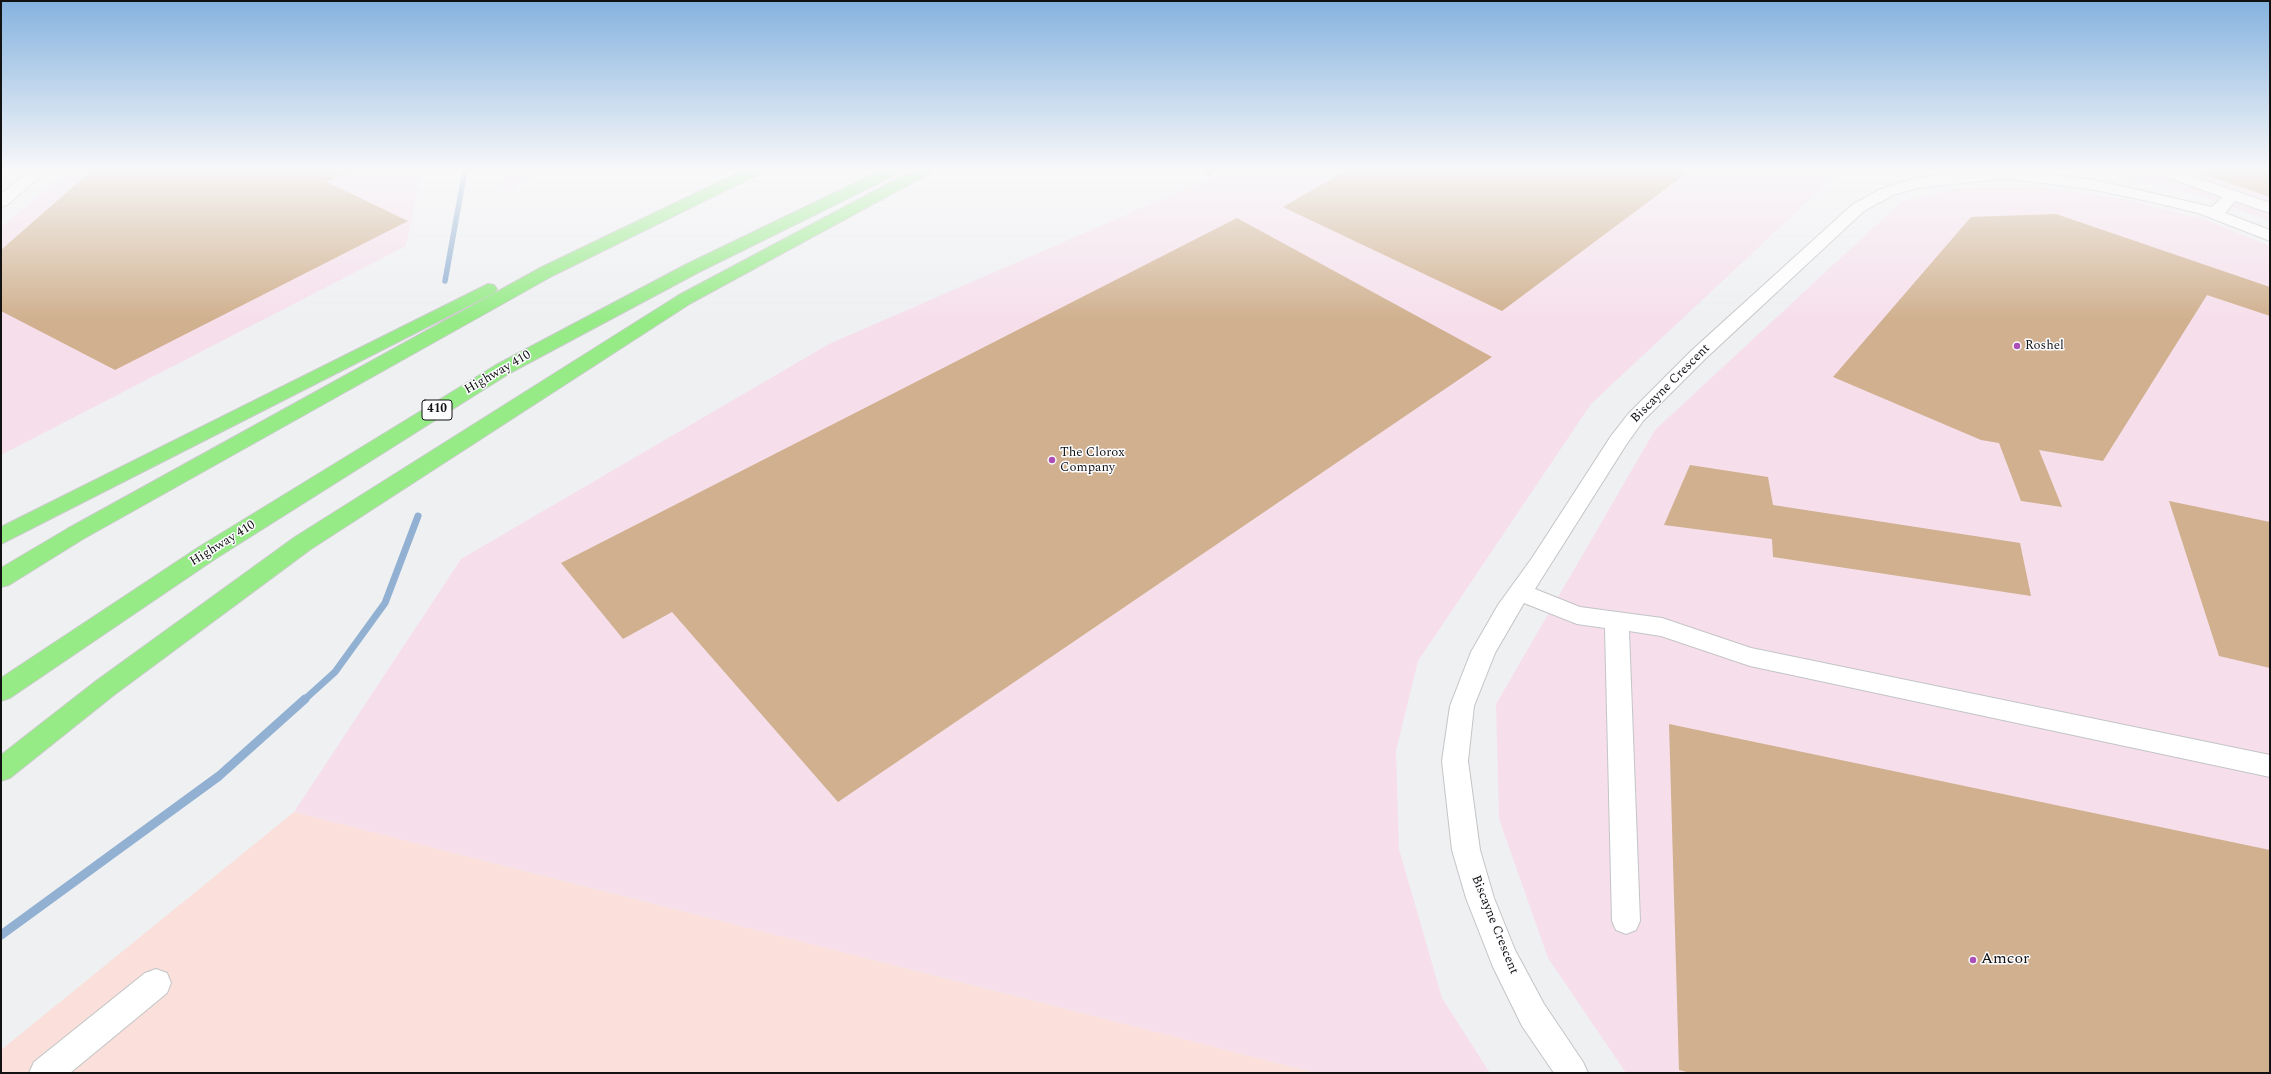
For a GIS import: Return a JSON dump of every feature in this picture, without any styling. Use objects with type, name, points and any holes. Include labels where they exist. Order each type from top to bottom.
[{"type":"highway","points":[[1,579],[82,530],[548,271],[653,220]]},
{"type":"highway","name":"Highway 410","points":[[1,691],[207,553],[503,369],[693,268],[792,220]]},
{"type":"highway","points":[[1,770],[105,688],[303,543],[685,299],[832,220]]},
{"type":"highway","points":[[1,536],[484,291],[548,271]]},
{"type":"street","name":"Biscayne Crescent","points":[[1572,1073],[1533,1015],[1503,957],[1480,898],[1466,850],[1455,761],[1462,706],[1483,652],[1506,611],[1636,417],[1693,360],[1845,220]]},
{"type":"street","name":"Biscayne Crescent","points":[[2230,220],[2270,236]]},
{"type":"street","points":[[1520,592],[1577,615],[1662,628],[1750,657],[2270,766]]},
{"type":"street","points":[[1617,621],[1626,921]]},
{"type":"street","points":[[45,1073],[156,983]]},
{"type":"shaded area","points":[[9,220],[411,220],[406,246],[1,455],[1,227]]},
{"type":"shaded area","points":[[1114,220],[1788,220],[1591,404],[1418,661],[1396,751],[1399,849],[1442,998],[1490,1073],[1317,1073],[294,812],[461,559],[829,344]]},
{"type":"shaded area","points":[[1881,220],[2207,220],[2270,246],[2270,1073],[1626,1073],[1548,958],[1499,819],[1496,704],[1655,430]]},
{"type":"shaded area","points":[[294,812],[1317,1073],[1,1073],[1,1050]]},
{"type":"building","points":[[35,220],[408,221],[115,370],[1,311],[1,250]]},
{"type":"building","name":"The Clorox Company","points":[[1233,220],[1241,220],[1492,357],[838,802],[672,612],[623,639],[561,563]]},
{"type":"building","points":[[1311,220],[1624,220],[1502,311]]},
{"type":"building","name":"Roshel","points":[[1968,220],[2074,220],[2270,287],[2270,316],[2207,295],[2103,461],[2039,450],[2062,507],[2021,501],[1999,443],[1981,440],[1833,377]]},
{"type":"building","points":[[1690,465],[1768,477],[1773,505],[2020,543],[2031,596],[1773,557],[1772,539],[1664,525]]},
{"type":"building","points":[[2169,501],[2270,522],[2270,668],[2219,656]]},
{"type":"building","name":"Amcor","points":[[1669,724],[2270,850],[2270,1073],[1690,1073],[1679,1070]]},
{"type":"waterway","points":[[445,281],[456,220]]},
{"type":"waterway","points":[[304,700],[335,672],[385,603],[418,516]]},
{"type":"waterway","points":[[1,935],[219,776],[305,699]]},
{"type":"place","name":"Roshel","points":[[2017,346]]},
{"type":"place","name":"The Clorox Company","points":[[1052,460]]},
{"type":"place","name":"Amcor","points":[[1973,960]]}]
